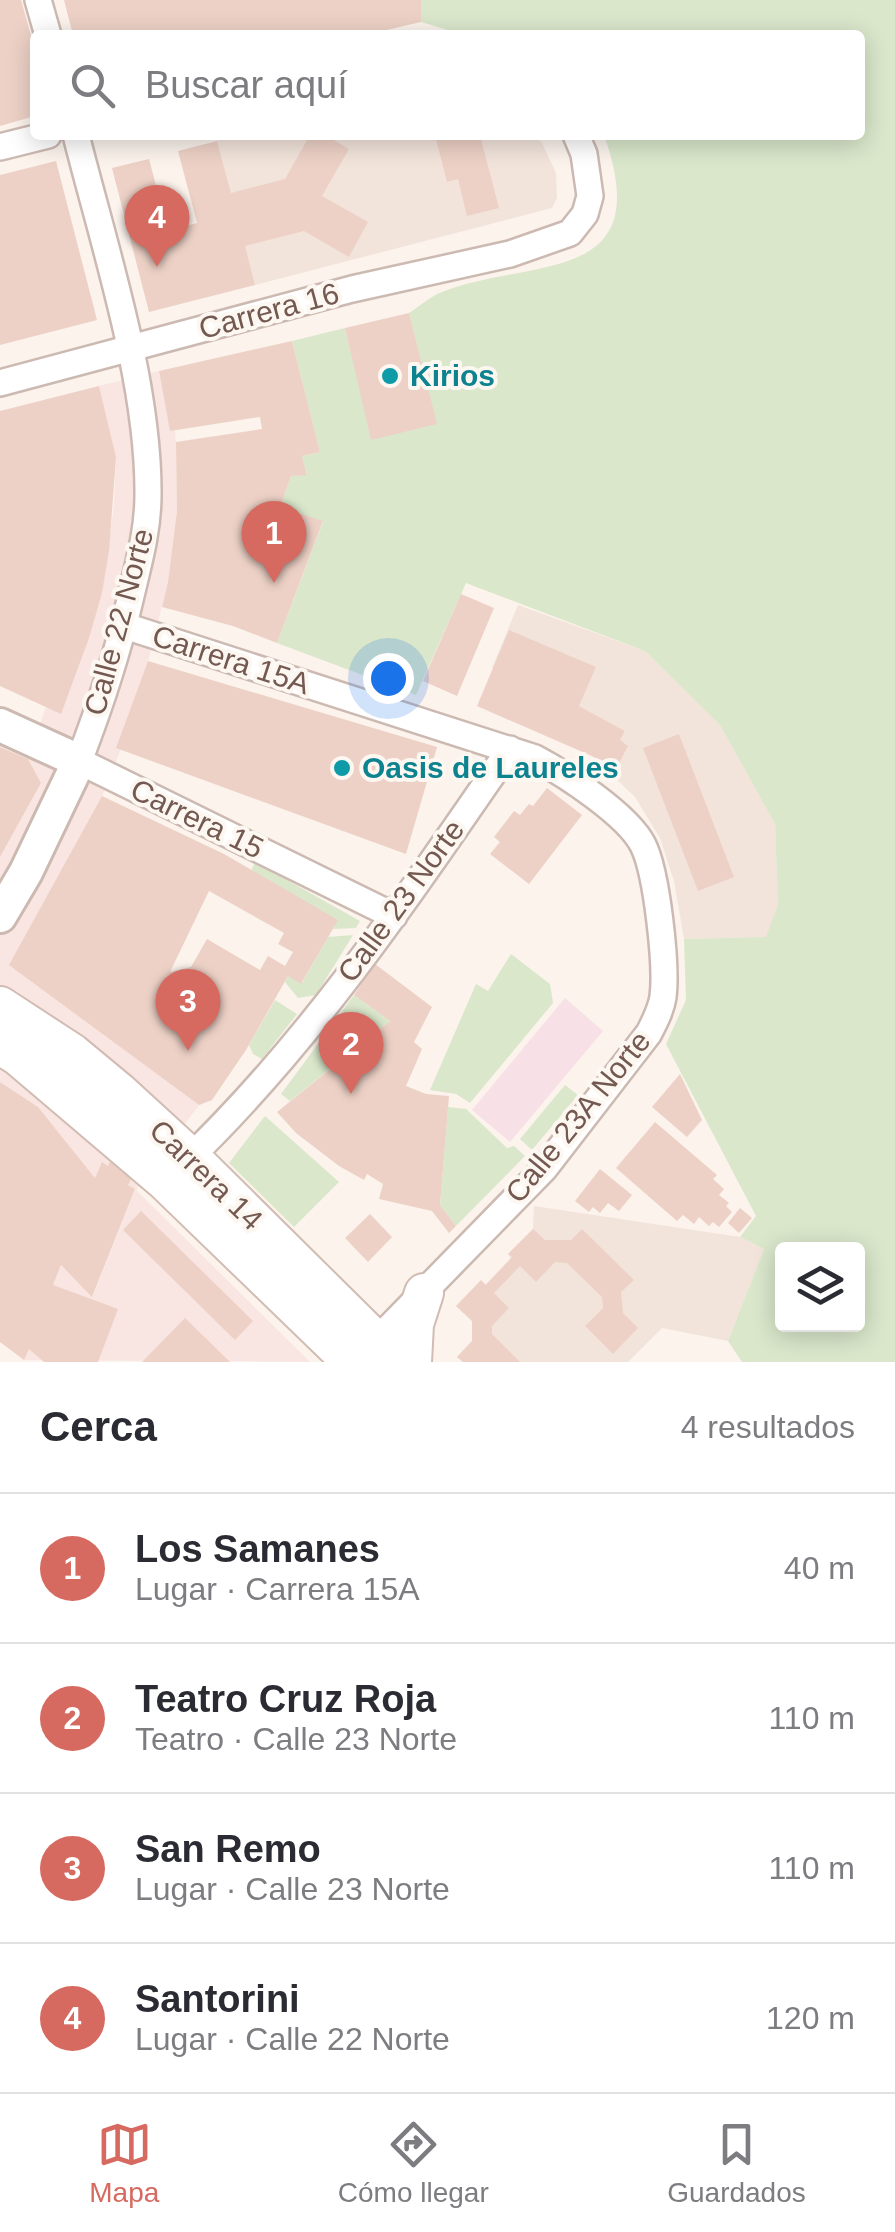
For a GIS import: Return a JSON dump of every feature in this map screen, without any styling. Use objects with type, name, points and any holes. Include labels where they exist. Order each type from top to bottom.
[{"type":"main road","name":"Carrera 14","points":[[0,1006],[72,1052],[178,1169],[375,1355]]},
{"type":"main road","name":"Carrera 14","points":[[0,1046],[178,1169]]},
{"type":"main road","points":[[412,1362],[414,1324],[424,1292]]},
{"type":"street","points":[[38,0],[47,30]]},
{"type":"street","points":[[0,147],[30,140]]},
{"type":"street","name":"Calle 22 Norte","points":[[0,916],[26,872],[79,761],[124,626],[144,546],[146,447],[130,348],[77,140]]},
{"type":"street","name":"Carrera 16","points":[[0,383],[352,289],[540,246],[570,233],[586,214],[590,196],[588,176],[577,140]]},
{"type":"street","name":"Carrera 15A","points":[[124,626],[535,758],[603,804],[644,846]]},
{"type":"street","name":"Carrera 15","points":[[0,725],[394,916]]},
{"type":"street","name":"Calle 23 Norte","points":[[178,1169],[300,1038],[394,916],[510,748]]},
{"type":"street","name":"Calle 23A Norte","points":[[375,1355],[424,1292],[544,1169],[649,1033],[660,1009],[664,973],[644,846]]},
{"type":"shaded area","points":[[539,140],[556,173],[557,198],[552,208],[255,285],[217,141]]},
{"type":"shaded area","points":[[159,371],[170,430],[175,430],[176,442],[177,511],[168,582],[148,661],[117,747],[121,749],[102,796],[10,965],[199,1105],[136,1190],[310,1362],[24,1360],[61,1265],[93,1296],[135,1190],[110,1162],[108,1166],[102,1163],[95,1178],[38,1107],[0,1082],[0,857],[41,783],[28,759],[46,707],[61,713],[102,593],[116,457],[99,386]]},
{"type":"shaded area","points":[[518,605],[645,651],[720,725],[775,824],[778,905],[767,937],[684,939],[674,881],[660,838],[635,797],[588,752],[620,740],[625,731],[492,668]]},
{"type":"shaded area","points":[[565,998],[603,1031],[510,1142],[472,1110]]},
{"type":"shaded area","points":[[534,1206],[740,1237],[764,1249],[728,1341],[662,1328],[628,1362],[463,1362],[457,1357],[472,1341],[472,1321],[456,1306],[486,1284],[511,1258],[508,1254],[533,1229]]},
{"type":"green space","points":[[421,0],[895,0],[895,1362],[742,1362],[728,1341],[764,1249],[740,1237],[756,1216],[666,1044],[686,1000],[684,939],[766,937],[778,905],[775,824],[720,725],[645,651],[466,583],[416,695],[277,643],[323,522],[280,507],[291,476],[307,474],[302,456],[320,452],[292,341],[345,328],[372,439],[436,423],[409,313],[442,292],[547,267],[577,257],[600,242],[614,219],[616,184],[605,140],[865,140],[865,30],[447,30],[421,22]]},
{"type":"green space","points":[[255,862],[360,921],[356,928],[333,929],[337,920],[251,871]]},
{"type":"green space","points":[[353,935],[316,995],[298,998],[285,982],[288,976],[302,983],[328,937]]},
{"type":"green space","points":[[511,954],[550,984],[553,1003],[470,1103],[456,1094],[430,1090],[476,984],[488,991]]},
{"type":"green space","points":[[354,995],[390,1021],[290,1101],[281,1094]]},
{"type":"green space","points":[[275,1000],[297,1014],[262,1059],[253,1054],[249,1045]]},
{"type":"green space","points":[[565,1085],[578,1095],[532,1150],[520,1139]]},
{"type":"green space","points":[[448,1107],[466,1109],[507,1148],[514,1146],[525,1156],[456,1226],[440,1205]]},
{"type":"green space","points":[[265,1116],[339,1182],[294,1227],[229,1163]]},
{"type":"building","points":[[0,0],[21,0],[30,32],[30,117],[0,126]]},
{"type":"building","points":[[64,0],[421,0],[421,22],[387,30],[72,30]]},
{"type":"building","points":[[307,140],[334,140],[349,149],[322,196],[368,222],[349,257],[304,231],[245,246],[255,285],[149,312],[112,168],[149,159],[168,231],[197,223],[178,151],[217,141],[231,193],[285,179]]},
{"type":"building","points":[[436,140],[481,140],[499,208],[467,216],[458,179],[447,182]]},
{"type":"building","points":[[56,161],[97,320],[0,345],[0,175]]},
{"type":"building","name":"Kirios","points":[[409,313],[437,424],[371,440],[345,328]]},
{"type":"building","points":[[292,341],[320,452],[302,456],[307,475],[291,476],[280,507],[323,521],[277,643],[233,626],[162,607],[177,511],[176,442],[262,429],[260,417],[170,431],[159,371]]},
{"type":"building","points":[[99,386],[116,457],[109,551],[89,638],[61,714],[0,686],[0,411]]},
{"type":"building","points":[[461,594],[494,608],[457,696],[423,681]]},
{"type":"building","points":[[509,630],[596,667],[579,706],[625,731],[620,740],[628,746],[617,767],[477,706]]},
{"type":"building","points":[[148,661],[437,747],[406,854],[116,748]]},
{"type":"building","points":[[679,734],[734,877],[698,891],[643,748]]},
{"type":"building","points":[[0,747],[28,759],[41,783],[0,857]]},
{"type":"building","points":[[547,788],[582,815],[529,884],[490,854],[500,842],[494,837],[514,811],[520,815],[529,804],[533,806]]},
{"type":"building","points":[[102,796],[224,854],[338,920],[301,984],[288,976],[212,1100],[199,1105],[9,965]],"holes":[[[209,891],[284,933],[278,944],[293,952],[285,966],[268,956],[260,970],[207,939],[191,967],[170,972]]]},
{"type":"building","points":[[375,964],[432,1007],[414,1042],[422,1049],[406,1086],[426,1094],[449,1096],[440,1205],[456,1226],[449,1233],[432,1211],[379,1199],[383,1184],[367,1174],[364,1180],[339,1166],[296,1133],[277,1112],[390,1021],[354,995]]},
{"type":"building","points":[[680,1074],[702,1120],[687,1137],[652,1107]]},
{"type":"building","points":[[0,1082],[38,1107],[95,1178],[102,1162],[108,1166],[110,1161],[132,1178],[128,1185],[135,1189],[92,1297],[61,1265],[53,1285],[118,1309],[98,1362],[44,1362],[29,1349],[24,1360],[0,1342]]},
{"type":"building","points":[[655,1122],[717,1175],[713,1179],[724,1189],[719,1195],[729,1203],[726,1206],[732,1212],[719,1227],[713,1222],[709,1226],[699,1217],[694,1224],[683,1215],[677,1221],[616,1168]]},
{"type":"building","points":[[600,1169],[632,1195],[619,1211],[608,1203],[600,1213],[593,1207],[589,1212],[575,1201]]},
{"type":"building","points":[[740,1208],[752,1218],[739,1233],[728,1223]]},
{"type":"building","points":[[141,1211],[253,1321],[235,1340],[123,1230]]},
{"type":"building","points":[[370,1214],[392,1237],[368,1262],[345,1238]]},
{"type":"building","points":[[533,1229],[545,1240],[571,1240],[582,1229],[634,1280],[621,1292],[623,1313],[638,1328],[613,1354],[585,1326],[603,1308],[602,1297],[567,1263],[555,1262],[536,1282],[520,1266],[494,1293],[509,1308],[492,1326],[492,1334],[520,1362],[463,1362],[457,1357],[472,1341],[472,1321],[456,1306],[481,1280],[486,1285],[512,1257],[508,1254]]},
{"type":"building","points":[[185,1318],[230,1362],[142,1362]]},
{"type":"place","name":"Santorini","points":[[157,267]]},
{"type":"place","name":"Kirios","points":[[390,376]]},
{"type":"place","name":"Los Samanes","points":[[274,583]]},
{"type":"place","name":"Oasis de Laureles","points":[[342,768]]},
{"type":"place","name":"San Remo","points":[[188,1051]]},
{"type":"place","name":"Teatro Cruz Roja","points":[[351,1094]]}]
